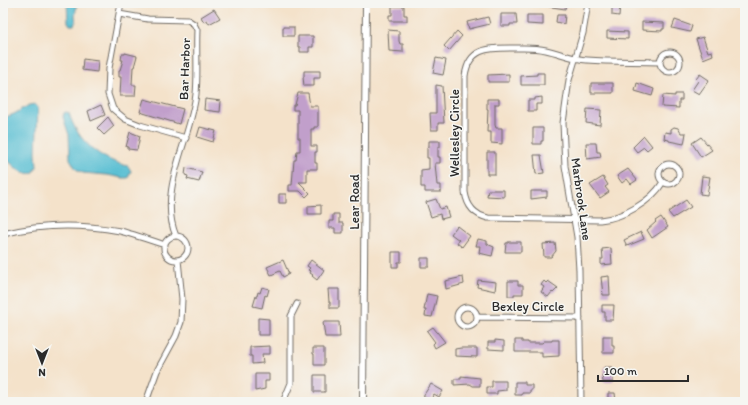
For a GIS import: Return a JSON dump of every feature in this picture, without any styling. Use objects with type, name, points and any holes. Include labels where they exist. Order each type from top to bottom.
[{"type":"street","points":[[121,3],[109,68],[108,94],[113,109],[125,119],[140,125],[186,138]]},
{"type":"street","name":"Lear Road","points":[[363,402],[366,3]]},
{"type":"street","name":"Marbrook Lane","points":[[581,402],[579,263],[575,220],[565,166],[563,145],[565,102],[569,80],[583,33],[588,3]]},
{"type":"street","name":"Bar Harbor","points":[[119,14],[148,19],[188,20],[194,24],[197,30],[196,93],[186,138],[171,187],[170,209],[176,236]]},
{"type":"street","name":"Wellesley Circle","points":[[660,62],[587,60],[538,48],[492,48],[482,50],[470,60],[465,76],[465,192],[467,202],[471,208],[477,214],[488,218],[606,220],[623,214],[654,195],[664,182]]},
{"type":"street","points":[[3,234],[39,227],[90,227],[121,232],[165,245]]},
{"type":"street","points":[[176,236],[184,238],[188,245],[188,253],[178,260],[174,260],[168,256],[164,249],[169,238],[176,236]]},
{"type":"street","points":[[146,402],[157,371],[176,336],[181,322],[182,299],[178,260]]},
{"type":"street","points":[[283,402],[291,383],[291,316],[296,304]]},
{"type":"street","name":"Bexley Circle","points":[[468,307],[474,310],[477,317],[474,324],[467,327],[460,325],[456,315],[460,308],[468,307]]},
{"type":"street","name":"Bexley Circle","points":[[477,317],[580,318]]},
{"type":"water","points":[[67,3],[77,3],[75,16],[76,21],[74,25],[70,25],[68,22]]},
{"type":"water","points":[[35,104],[38,108],[36,153],[37,167],[33,173],[24,173],[16,168],[3,154],[3,118],[14,114],[29,105]]},
{"type":"water","points":[[64,113],[69,113],[78,132],[91,148],[109,159],[128,166],[131,171],[128,178],[83,173],[76,169],[70,159],[69,135],[63,117]]},
{"type":"building","points":[[545,3],[566,3],[565,9],[545,6]]},
{"type":"building","points":[[612,3],[620,3],[619,16],[612,15]]},
{"type":"building","points":[[392,6],[404,6],[404,15],[407,15],[407,21],[389,21],[389,15],[392,15]]},
{"type":"building","points":[[214,9],[220,18],[209,24],[207,20],[204,22],[201,17]]},
{"type":"building","points":[[501,14],[516,14],[517,24],[501,26]]},
{"type":"building","points":[[527,15],[543,15],[543,25],[527,24]]},
{"type":"building","points":[[557,15],[565,15],[564,24],[556,22]]},
{"type":"building","points":[[488,17],[490,24],[469,29],[467,22]]},
{"type":"building","points":[[675,20],[692,26],[690,32],[672,28]]},
{"type":"building","points":[[642,22],[664,23],[664,29],[662,29],[662,31],[642,30]]},
{"type":"building","points":[[283,27],[294,27],[294,36],[283,36]]},
{"type":"building","points":[[388,30],[399,31],[399,41],[400,44],[403,44],[403,52],[389,51]]},
{"type":"building","points":[[457,31],[462,36],[449,51],[444,46]]},
{"type":"building","points":[[607,31],[628,32],[628,39],[607,38]]},
{"type":"building","points":[[298,36],[313,36],[313,47],[309,47],[309,52],[300,52],[300,47],[298,47]]},
{"type":"building","points":[[703,37],[708,52],[712,51],[713,55],[703,59],[696,39]]},
{"type":"building","points":[[125,53],[137,56],[133,67],[132,85],[136,85],[135,96],[120,96],[121,77],[119,77],[119,70],[123,60],[121,60],[122,54]]},
{"type":"building","points":[[436,58],[446,60],[443,75],[433,73]]},
{"type":"building","points":[[83,59],[98,61],[97,72],[82,70]]},
{"type":"building","points":[[304,71],[320,71],[320,78],[314,78],[314,86],[304,86]]},
{"type":"building","points":[[537,73],[544,73],[544,85],[521,85],[521,76],[537,75]]},
{"type":"building","points":[[509,74],[509,82],[488,82],[488,75]]},
{"type":"building","points":[[700,74],[709,80],[699,94],[692,90],[698,81],[696,79]]},
{"type":"building","points":[[591,83],[613,83],[613,93],[591,93]]},
{"type":"building","points":[[637,83],[654,89],[652,96],[635,91]]},
{"type":"building","points":[[436,85],[442,86],[444,123],[438,123],[438,130],[431,130],[430,113],[436,113]]},
{"type":"building","points":[[298,93],[308,93],[310,106],[318,106],[318,127],[311,129],[311,146],[317,146],[317,152],[315,152],[315,163],[317,163],[317,169],[307,169],[307,182],[299,182],[310,193],[306,197],[300,191],[289,191],[289,185],[292,185],[294,160],[296,160],[297,151],[300,151],[300,138],[298,138],[298,110],[293,110],[293,105],[295,105]]},
{"type":"building","points":[[675,94],[682,94],[682,100],[679,100],[679,108],[662,107],[663,95],[675,96]]},
{"type":"building","points":[[542,97],[542,104],[536,104],[536,111],[528,111],[528,100],[535,100],[535,98]]},
{"type":"building","points":[[144,99],[183,109],[179,124],[140,112]]},
{"type":"building","points":[[205,99],[221,101],[220,112],[204,110]]},
{"type":"building","points":[[487,99],[499,99],[499,104],[495,104],[495,125],[496,128],[502,128],[502,144],[491,143],[491,132],[487,132]]},
{"type":"building","points":[[101,105],[105,115],[91,121],[88,111]]},
{"type":"building","points":[[587,109],[601,110],[600,125],[586,123]]},
{"type":"building","points":[[108,117],[114,126],[104,135],[97,128]]},
{"type":"building","points":[[200,127],[216,131],[213,142],[197,137]]},
{"type":"building","points":[[674,127],[678,128],[681,133],[686,133],[684,144],[664,139],[665,132],[671,133],[671,129]]},
{"type":"building","points":[[533,128],[543,128],[543,141],[541,141],[541,144],[533,144]]},
{"type":"building","points":[[130,132],[140,136],[137,150],[128,149],[128,147],[126,147]]},
{"type":"building","points":[[644,136],[652,146],[647,150],[644,147],[637,152],[633,147]]},
{"type":"building","points":[[701,137],[712,150],[701,157],[692,143]]},
{"type":"building","points":[[429,141],[440,141],[440,147],[438,147],[438,157],[440,157],[440,163],[435,163],[437,185],[441,185],[441,192],[425,192],[425,187],[421,187],[421,170],[429,169],[427,147],[429,147]]},
{"type":"building","points":[[586,143],[596,143],[597,152],[600,152],[601,157],[587,159]]},
{"type":"building","points":[[487,152],[495,152],[495,174],[487,174]]},
{"type":"building","points":[[534,155],[541,155],[544,173],[536,174]]},
{"type":"building","points":[[186,168],[202,172],[199,182],[187,179],[188,176],[185,175]]},
{"type":"building","points":[[628,169],[637,180],[631,184],[627,179],[622,183],[617,176]]},
{"type":"building","points":[[702,176],[710,177],[707,195],[700,194]]},
{"type":"building","points":[[603,177],[608,185],[605,187],[609,192],[600,198],[590,185]]},
{"type":"building","points":[[488,190],[504,190],[504,197],[487,196]]},
{"type":"building","points":[[531,191],[547,191],[547,197],[531,199]]},
{"type":"building","points":[[279,194],[286,194],[286,203],[279,203]]},
{"type":"building","points":[[436,199],[440,209],[446,207],[449,217],[441,219],[440,214],[431,217],[426,202]]},
{"type":"building","points":[[686,200],[691,207],[673,218],[668,212]]},
{"type":"building","points":[[321,205],[321,214],[308,214],[308,206]]},
{"type":"building","points":[[333,214],[339,214],[339,223],[343,223],[343,233],[335,233],[335,228],[329,228],[329,221],[333,221]]},
{"type":"building","points":[[661,217],[668,227],[652,238],[647,230]]},
{"type":"building","points":[[457,226],[470,236],[462,247],[457,243],[459,240],[451,234]]},
{"type":"building","points":[[641,232],[644,239],[627,246],[624,240]]},
{"type":"building","points":[[478,239],[487,241],[487,244],[494,247],[492,256],[479,253],[480,246],[476,246]]},
{"type":"building","points":[[521,242],[521,252],[505,252],[506,243]]},
{"type":"building","points":[[555,243],[556,251],[551,257],[544,257],[543,244]]},
{"type":"building","points":[[611,248],[612,264],[601,265],[601,259],[603,259],[602,249]]},
{"type":"building","points":[[392,252],[401,252],[401,262],[398,262],[398,267],[392,267]]},
{"type":"building","points":[[421,258],[429,258],[429,267],[421,267]]},
{"type":"building","points":[[283,260],[289,274],[283,277],[280,271],[271,275],[267,267]]},
{"type":"building","points":[[311,260],[324,270],[317,280],[310,273],[311,271],[308,270],[310,268],[307,266]]},
{"type":"building","points":[[609,276],[610,295],[603,295],[601,277]]},
{"type":"building","points":[[463,277],[464,284],[446,289],[445,281]]},
{"type":"building","points":[[478,280],[496,282],[495,291],[477,287]]},
{"type":"building","points":[[508,281],[518,281],[518,285],[523,285],[523,294],[508,296]]},
{"type":"building","points":[[544,281],[546,283],[548,281],[558,288],[548,297],[541,292],[544,287],[541,285]]},
{"type":"building","points":[[262,287],[269,289],[267,296],[265,295],[262,308],[253,306],[256,296],[258,292],[260,293]]},
{"type":"building","points":[[328,289],[339,289],[339,308],[330,308]]},
{"type":"building","points":[[427,294],[437,296],[432,317],[425,316],[426,310],[424,310]]},
{"type":"building","points":[[602,305],[614,305],[613,320],[605,320],[605,312],[602,312]]},
{"type":"building","points":[[258,318],[269,319],[269,335],[258,335]]},
{"type":"building","points":[[323,322],[339,322],[340,337],[325,337]]},
{"type":"building","points":[[433,327],[445,342],[435,348],[433,344],[435,342],[427,331]]},
{"type":"building","points":[[603,336],[612,336],[614,353],[603,353]]},
{"type":"building","points":[[495,340],[504,341],[504,350],[488,349],[488,342],[495,342]]},
{"type":"building","points":[[515,340],[522,340],[522,342],[528,343],[542,343],[544,341],[559,340],[559,356],[542,357],[542,352],[515,352]]},
{"type":"building","points":[[270,346],[270,354],[262,354],[263,363],[252,364],[250,347]]},
{"type":"building","points":[[313,348],[324,348],[324,365],[314,365]]},
{"type":"building","points":[[477,348],[477,357],[455,356],[455,349]]},
{"type":"building","points":[[604,367],[613,367],[613,382],[603,382],[602,375],[605,375]]},
{"type":"building","points":[[255,374],[269,374],[269,381],[265,381],[265,389],[255,391]]},
{"type":"building","points":[[314,375],[325,375],[325,392],[314,392]]},
{"type":"building","points":[[461,376],[480,378],[480,386],[473,386],[470,384],[454,385],[454,379],[461,379]]},
{"type":"building","points":[[492,381],[506,381],[506,390],[497,391],[497,394],[487,394],[487,387],[492,387]]},
{"type":"building","points":[[515,382],[525,382],[525,385],[532,385],[532,390],[530,390],[530,393],[515,395]]},
{"type":"building","points":[[431,384],[443,391],[439,397],[434,394],[430,401],[423,396]]},
{"type":"building","points":[[608,393],[615,393],[616,402],[608,402]]}]
